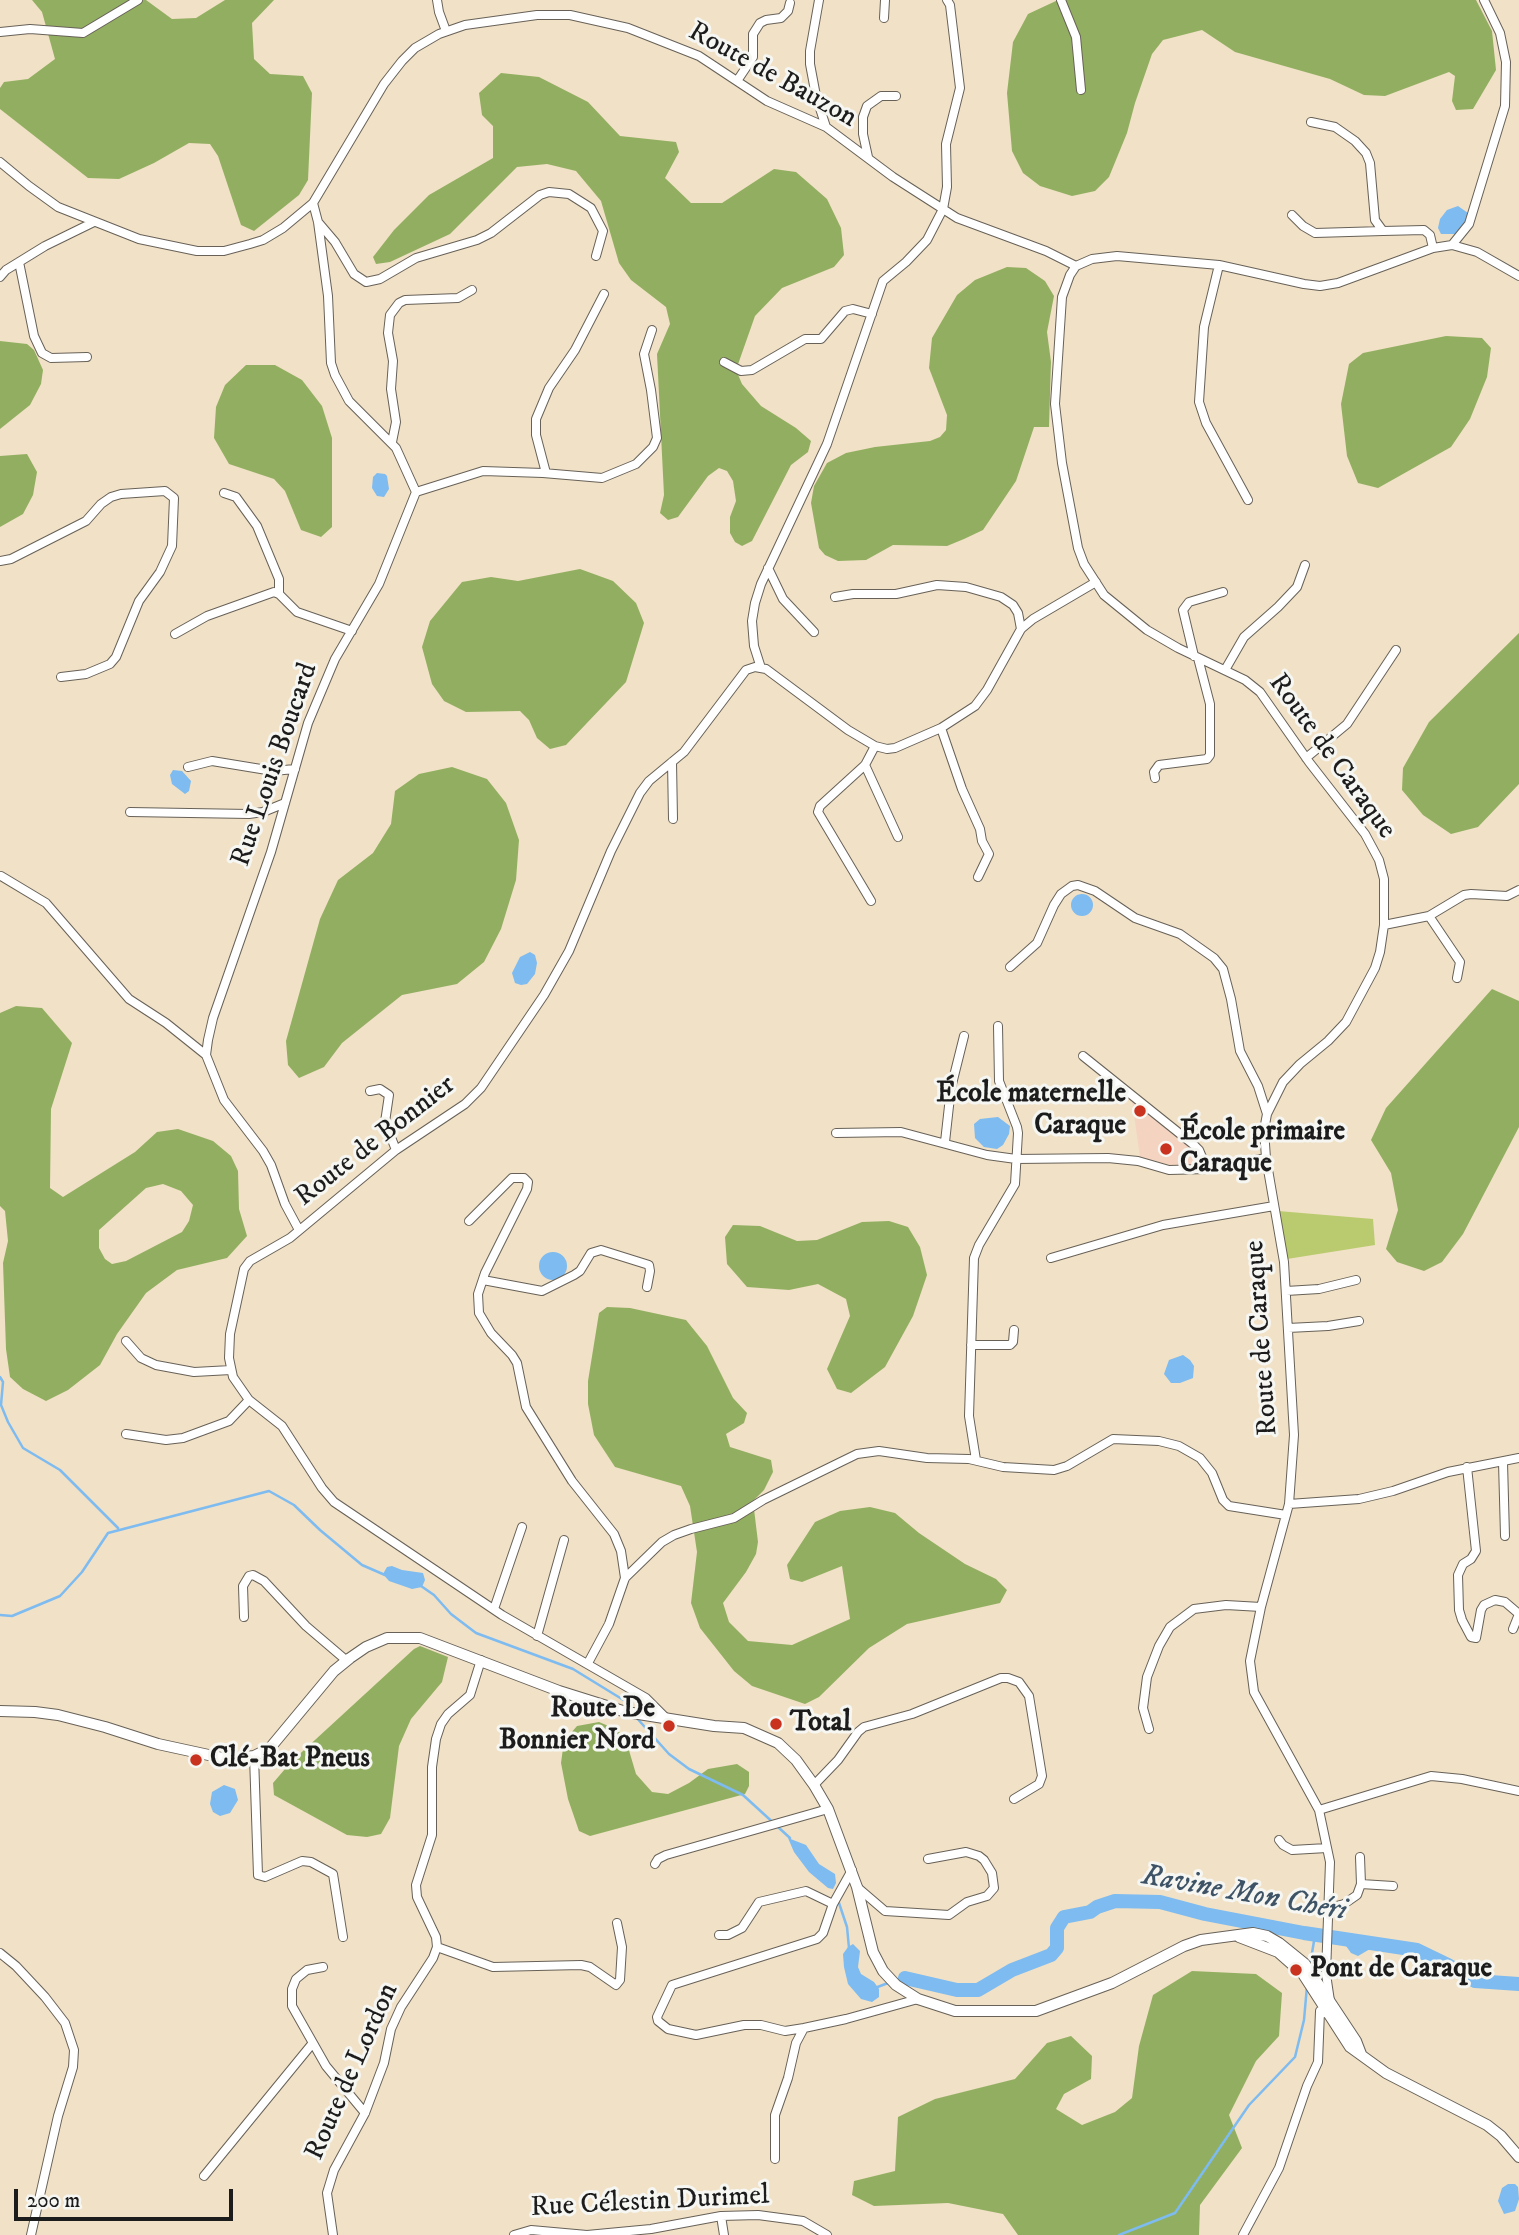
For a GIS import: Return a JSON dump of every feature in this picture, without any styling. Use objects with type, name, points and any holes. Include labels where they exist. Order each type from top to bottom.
[{"type":"main road","points":[[0,1712],[58,1715],[158,1744],[227,1759],[254,1756],[270,1748],[334,1671],[366,1647],[387,1638],[406,1636],[420,1638],[559,1691],[628,1712],[713,1726],[744,1727],[778,1743],[796,1760],[814,1785],[828,1809],[852,1870],[873,1952],[883,1971],[896,1985],[918,1999],[955,2011],[1036,2011],[1112,1983],[1184,1946],[1215,1937],[1253,1933],[1267,1936],[1305,1964],[1320,1991],[1326,2009],[1356,2041],[1361,2054],[1387,2073],[1487,2125],[1501,2136],[1519,2157]]},
{"type":"street","points":[[0,32],[30,29],[83,33],[138,0]]},
{"type":"street","points":[[437,0],[446,31]]},
{"type":"street","points":[[819,0],[810,64],[826,127]]},
{"type":"street","points":[[884,18],[885,0]]},
{"type":"street","points":[[947,0],[950,5],[960,88],[946,145],[947,187],[943,209],[927,240],[883,281],[827,444],[768,568],[755,603],[752,621],[754,646],[761,668],[771,672],[830,719],[875,746],[895,748],[941,728],[977,704],[1021,629],[1096,582]]},
{"type":"street","points":[[1061,0],[1076,37],[1081,90]]},
{"type":"street","points":[[1452,245],[1469,225],[1505,106],[1506,62],[1500,33],[1484,0]]},
{"type":"street","points":[[737,81],[753,57],[753,34],[760,23],[781,18],[790,3]]},
{"type":"street","name":"Route de Bauzon","points":[[0,162],[44,198],[74,215],[139,239],[197,251],[224,251],[263,240],[283,228],[313,203],[347,143],[392,73],[415,48],[446,31],[486,21],[537,15],[570,15],[628,29],[685,50],[716,66],[767,101],[826,127],[943,209],[970,224],[1046,251],[1076,266]]},
{"type":"street","points":[[868,158],[863,134],[863,117],[867,106],[881,96],[896,96]]},
{"type":"street","points":[[1311,122],[1335,127],[1355,141],[1366,153],[1370,163],[1375,220],[1383,231]]},
{"type":"street","points":[[318,222],[354,274],[366,282],[380,279],[416,258],[477,240],[491,233],[540,195],[549,192],[569,194],[591,208],[603,231],[596,256]]},
{"type":"street","points":[[313,203],[328,296],[331,363],[335,375],[349,401],[391,442],[402,458],[415,492],[483,471],[608,477],[636,464],[653,447],[657,438],[643,354],[652,330]]},
{"type":"street","points":[[1292,215],[1315,233],[1424,230],[1430,235],[1433,248]]},
{"type":"street","points":[[0,277],[45,246],[94,222]]},
{"type":"street","points":[[1076,266],[1092,259],[1117,256],[1219,265],[1320,286],[1350,279],[1433,248],[1452,245],[1477,252],[1519,276]]},
{"type":"street","points":[[19,262],[33,336],[40,349],[48,358],[88,357]]},
{"type":"street","points":[[1219,265],[1204,327],[1199,402],[1206,424],[1248,500]]},
{"type":"street","name":"Route de Caraque","points":[[1076,266],[1062,297],[1055,404],[1062,463],[1078,548],[1084,564],[1104,595],[1139,624],[1160,639],[1245,680],[1260,692],[1306,758],[1365,834],[1379,860],[1384,879],[1384,925],[1375,968],[1354,1011],[1337,1033],[1283,1082],[1267,1114],[1264,1138],[1284,1262],[1294,1435],[1289,1504],[1261,1607],[1250,1661],[1254,1692],[1319,1810],[1330,1862],[1326,2009]]},
{"type":"street","points":[[391,442],[396,422],[391,389],[393,361],[388,333],[390,315],[399,303],[405,300],[458,298],[472,290]]},
{"type":"street","points":[[545,473],[536,435],[536,419],[549,388],[569,359],[604,294]]},
{"type":"street","points":[[724,362],[741,371],[752,370],[805,339],[821,339],[845,311],[852,309],[872,314]]},
{"type":"street","points":[[0,561],[11,559],[86,521],[111,497],[165,491],[174,498],[173,542],[160,572],[139,601],[116,657],[110,664],[81,676],[61,677]]},
{"type":"street","name":"Rue Louis Boucard","points":[[206,1055],[213,1018],[271,852],[308,723],[335,659],[379,584],[415,492]]},
{"type":"street","points":[[224,493],[236,497],[257,526],[279,579],[279,594]]},
{"type":"street","points":[[1225,670],[1244,637],[1297,587],[1305,565]]},
{"type":"street","points":[[768,568],[783,599],[814,632]]},
{"type":"street","points":[[835,597],[853,594],[896,594],[937,585],[966,587],[1001,597],[1013,605],[1018,613],[1021,629]]},
{"type":"street","points":[[1155,778],[1154,772],[1159,765],[1206,759],[1210,755],[1210,704],[1184,612],[1189,603],[1223,592]]},
{"type":"street","points":[[175,634],[207,616],[268,593],[279,594],[297,612],[352,631]]},
{"type":"street","points":[[1306,758],[1348,724],[1396,650]]},
{"type":"street","name":"Route de Bonnier","points":[[231,1370],[230,1334],[244,1269],[253,1258],[281,1244],[299,1230],[396,1150],[466,1104],[481,1088],[544,995],[569,951],[611,851],[639,793],[649,781],[684,752],[742,673],[751,668],[761,668]]},
{"type":"street","points":[[941,728],[989,854],[978,877]]},
{"type":"street","points":[[871,901],[854,869],[818,814],[820,806],[865,765],[875,746]]},
{"type":"street","points":[[188,767],[216,761],[273,771],[295,769]]},
{"type":"street","points":[[672,762],[673,819]]},
{"type":"street","points":[[865,765],[898,837]]},
{"type":"street","points":[[130,812],[249,814],[263,813],[285,803]]},
{"type":"street","points":[[1,876],[46,903],[129,999],[166,1023],[206,1055],[224,1100],[271,1165],[285,1205],[299,1230]]},
{"type":"street","points":[[1010,967],[1037,943],[1054,905],[1061,894],[1072,886],[1078,885],[1095,891],[1135,918],[1180,934],[1214,958],[1223,969],[1240,1051],[1258,1086],[1267,1114]]},
{"type":"street","points":[[1384,925],[1429,916],[1464,895],[1507,896],[1519,890]]},
{"type":"street","points":[[1429,916],[1460,962],[1457,978]]},
{"type":"street","points":[[976,1460],[969,1416],[974,1258],[1015,1184],[1017,1126],[999,1081],[998,1026]]},
{"type":"street","points":[[946,1142],[951,1088],[964,1036]]},
{"type":"street","points":[[1083,1056],[1194,1145],[1207,1169]]},
{"type":"street","points":[[370,1091],[380,1089],[389,1095],[385,1122],[396,1150]]},
{"type":"street","points":[[836,1133],[901,1132],[987,1155],[1016,1159],[1108,1158],[1138,1161],[1169,1170],[1207,1169],[1266,1158]]},
{"type":"street","points":[[469,1221],[512,1178],[524,1178],[528,1182],[482,1280],[478,1294],[479,1313],[491,1333],[517,1363],[526,1407],[572,1482],[614,1534],[621,1551],[625,1578]]},
{"type":"street","points":[[1051,1258],[1163,1224],[1274,1206]]},
{"type":"street","points":[[482,1280],[542,1291],[574,1275],[592,1253],[601,1250],[649,1265],[647,1287]]},
{"type":"street","points":[[1286,1291],[1319,1289],[1356,1280]]},
{"type":"street","points":[[1288,1328],[1359,1321]]},
{"type":"street","points":[[971,1345],[1010,1345],[1013,1342],[1014,1330]]},
{"type":"street","points":[[126,1341],[141,1358],[156,1365],[194,1372],[231,1370],[237,1384],[249,1399],[282,1426],[334,1502],[494,1609],[652,1702],[664,1717]]},
{"type":"street","points":[[126,1434],[166,1440],[183,1438],[229,1421],[249,1399]]},
{"type":"street","points":[[588,1663],[609,1624],[625,1578],[651,1551],[674,1535],[734,1518],[763,1500],[857,1454],[879,1451],[927,1458],[976,1460],[1003,1467],[1054,1470],[1068,1466],[1113,1439],[1130,1438],[1170,1443],[1200,1458],[1212,1473],[1223,1500],[1229,1506],[1286,1515]]},
{"type":"street","points":[[1289,1504],[1359,1499],[1467,1467],[1519,1458]]},
{"type":"street","points":[[1503,1462],[1505,1536]]},
{"type":"street","points":[[1467,1467],[1476,1551],[1471,1559],[1463,1564],[1458,1575],[1462,1620],[1471,1637],[1476,1638],[1481,1610],[1484,1605],[1495,1600],[1506,1602],[1519,1614],[1513,1629]]},
{"type":"street","points":[[494,1609],[522,1527]]},
{"type":"street","points":[[537,1636],[564,1540]]},
{"type":"street","points":[[244,1616],[243,1586],[249,1576],[253,1575],[264,1581],[306,1626],[347,1661]]},
{"type":"street","points":[[1149,1729],[1143,1708],[1147,1678],[1159,1646],[1170,1627],[1194,1609],[1226,1605],[1261,1607]]},
{"type":"street","points":[[481,1660],[474,1688],[470,1695],[448,1714],[436,1739],[432,1767],[432,1835],[416,1885],[417,1897],[436,1937],[437,1947],[493,1967],[581,1965],[590,1967],[616,1985],[620,1980],[622,1947],[617,1923]]},
{"type":"street","points":[[814,1785],[864,1727],[912,1714],[1001,1678],[1008,1678],[1019,1682],[1029,1696],[1042,1769],[1039,1784],[1014,1799]]},
{"type":"street","points":[[254,1756],[258,1875],[265,1877],[302,1861],[312,1862],[333,1874],[342,1937]]},
{"type":"street","points":[[1319,1810],[1432,1776],[1462,1779],[1519,1791]]},
{"type":"street","points":[[655,1864],[666,1855],[828,1809]]},
{"type":"street","points":[[1279,1840],[1292,1850],[1327,1848]]},
{"type":"street","points":[[857,1887],[885,1911],[948,1915],[967,1902],[987,1896],[993,1888],[992,1873],[979,1856],[966,1852],[928,1859]]},
{"type":"street","points":[[1329,1908],[1350,1901],[1357,1895],[1362,1884],[1360,1857]]},
{"type":"street","points":[[852,1870],[833,1904],[823,1933],[817,1939],[672,1985],[657,2021],[668,2029],[696,2035],[744,2025],[761,2025],[785,2031],[846,2019],[918,1999]]},
{"type":"street","points":[[1362,1884],[1393,1886]]},
{"type":"street","points":[[719,1935],[728,1935],[742,1928],[759,1902],[806,1891],[833,1904]]},
{"type":"street","name":"Route de Lordon","points":[[333,2235],[327,2193],[334,2170],[365,2113],[384,2063],[391,2029],[401,2007],[433,1958],[437,1947]]},
{"type":"street","points":[[0,1953],[37,1986],[65,2023],[74,2050],[73,2067],[58,2116],[31,2235]]},
{"type":"street","points":[[323,1967],[302,1973],[292,1989],[292,2006],[312,2044],[336,2080],[365,2113]]},
{"type":"street","name":"Route de Caraque","points":[[1320,1991],[1326,1974]]},
{"type":"street","points":[[1244,2235],[1279,2168],[1318,2062],[1326,2009],[1320,1991]]},
{"type":"street","points":[[775,2160],[775,2115],[788,2078],[796,2043],[804,2028]]},
{"type":"street","points":[[204,2176],[312,2044]]},
{"type":"street","points":[[721,2217],[724,2235]]},
{"type":"street","name":"Rue Célestin Durimel","points":[[514,2235],[531,2230],[587,2235],[652,2229],[721,2217],[779,2217],[803,2221],[827,2235]]},
{"type":"shaded area","name":"École primaire Caraque","points":[[1132,1100],[1199,1154],[1203,1165],[1178,1167],[1140,1157]]},
{"type":"green space","points":[[32,0],[146,0],[172,19],[196,18],[225,0],[274,0],[252,23],[254,59],[270,74],[303,76],[312,93],[308,180],[299,195],[254,231],[241,225],[218,156],[210,144],[189,143],[119,179],[88,178],[0,109],[0,88],[4,82],[28,79],[55,59],[42,12]]},
{"type":"green space","points":[[1058,0],[1476,0],[1492,31],[1496,70],[1473,109],[1456,110],[1452,101],[1455,76],[1449,72],[1385,96],[1364,95],[1330,79],[1235,52],[1202,30],[1163,40],[1152,54],[1127,133],[1109,177],[1095,191],[1072,196],[1040,186],[1023,173],[1012,151],[1007,93],[1013,42],[1028,14]]},
{"type":"green space","points":[[501,73],[539,77],[588,102],[620,136],[676,142],[679,152],[665,178],[691,203],[722,203],[774,169],[796,172],[827,199],[841,228],[844,255],[834,267],[782,288],[755,316],[736,370],[742,384],[761,406],[811,441],[808,452],[791,465],[752,541],[742,546],[735,542],[730,533],[730,517],[736,501],[733,481],[727,471],[719,468],[708,476],[678,517],[668,520],[660,513],[664,495],[657,354],[670,324],[666,307],[631,280],[619,263],[601,201],[576,171],[547,164],[517,167],[450,234],[390,262],[376,264],[373,257],[394,230],[429,195],[493,158],[493,126],[482,115],[479,93]]},
{"type":"green space","points":[[1007,267],[1026,268],[1045,281],[1054,296],[1047,332],[1051,362],[1049,427],[1034,427],[1016,481],[983,530],[947,546],[893,545],[866,560],[838,561],[825,555],[819,548],[811,503],[814,486],[827,463],[846,453],[930,441],[940,437],[946,430],[947,415],[929,368],[932,338],[957,295],[975,280]]},
{"type":"green space","points":[[1446,336],[1482,338],[1491,348],[1487,377],[1470,419],[1451,447],[1378,488],[1358,483],[1347,456],[1341,404],[1349,364],[1363,353]]},
{"type":"green space","points":[[0,341],[27,344],[34,350],[43,370],[41,384],[30,405],[0,429]]},
{"type":"green space","points":[[246,365],[275,365],[302,380],[322,406],[332,438],[332,527],[321,537],[301,530],[285,491],[274,479],[229,464],[214,438],[216,407],[225,385]]},
{"type":"green space","points":[[27,454],[37,472],[33,495],[23,514],[0,527],[0,456]]},
{"type":"green space","points":[[580,569],[613,581],[636,603],[644,623],[626,682],[566,745],[550,749],[537,738],[529,720],[520,711],[466,712],[444,701],[432,684],[422,647],[430,621],[462,582],[491,577],[518,581]]},
{"type":"green space","points":[[1519,633],[1519,784],[1478,827],[1451,834],[1423,815],[1402,790],[1403,768],[1429,722]]},
{"type":"green space","points":[[452,767],[487,779],[506,803],[519,840],[516,880],[501,929],[484,962],[457,984],[402,995],[342,1043],[324,1067],[299,1078],[288,1065],[286,1041],[320,919],[338,880],[373,853],[391,824],[395,791],[419,774]]},
{"type":"green space","points":[[1492,989],[1519,1001],[1519,1127],[1463,1234],[1442,1262],[1424,1271],[1397,1262],[1386,1249],[1398,1210],[1391,1173],[1371,1140],[1386,1108]]},
{"type":"green space","points":[[16,1006],[42,1008],[72,1043],[51,1109],[50,1188],[63,1197],[135,1152],[157,1132],[178,1129],[213,1141],[231,1156],[238,1171],[239,1209],[247,1236],[227,1258],[177,1270],[146,1293],[117,1334],[100,1365],[68,1390],[46,1401],[23,1389],[10,1377],[6,1349],[3,1263],[8,1241],[5,1211],[0,1206],[0,1013]],"holes":[[[163,1184],[181,1191],[193,1205],[189,1221],[182,1232],[126,1261],[112,1264],[105,1259],[99,1248],[99,1230],[146,1188]]]},
{"type":"green space","points":[[1278,1211],[1373,1219],[1375,1245],[1287,1259]]},
{"type":"green space","points":[[889,1221],[908,1227],[920,1247],[927,1275],[913,1316],[885,1367],[851,1393],[837,1389],[827,1369],[850,1316],[846,1299],[818,1284],[789,1290],[747,1287],[727,1264],[725,1237],[733,1225],[760,1226],[797,1241],[817,1240],[862,1222]]},
{"type":"green space","points":[[607,1307],[630,1308],[686,1320],[707,1346],[733,1398],[747,1413],[744,1423],[726,1434],[730,1447],[771,1460],[773,1472],[764,1490],[753,1501],[758,1542],[756,1554],[723,1603],[729,1622],[748,1641],[792,1645],[850,1619],[842,1566],[802,1582],[790,1579],[787,1565],[815,1522],[840,1511],[870,1507],[895,1513],[965,1564],[996,1579],[1007,1590],[1000,1603],[907,1624],[869,1648],[819,1697],[805,1704],[752,1686],[734,1671],[700,1628],[691,1603],[697,1552],[690,1506],[681,1486],[615,1467],[594,1435],[588,1404],[588,1381],[599,1313]]},
{"type":"green space","points":[[420,1646],[448,1657],[442,1682],[411,1719],[399,1746],[390,1818],[381,1834],[367,1837],[347,1835],[274,1795],[273,1783],[291,1762]]},
{"type":"green space","points":[[599,1722],[618,1730],[628,1747],[636,1774],[652,1792],[668,1794],[708,1769],[737,1764],[749,1772],[749,1786],[745,1794],[590,1836],[579,1831],[568,1799],[561,1763],[564,1741],[577,1726]]},
{"type":"green space","points":[[1192,1971],[1256,1974],[1282,1993],[1279,2036],[1256,2061],[1229,2115],[1242,2148],[1200,2205],[1199,2235],[1018,2235],[1003,2214],[948,2203],[874,2206],[852,2195],[854,2181],[895,2171],[898,2117],[935,2099],[1015,2079],[1047,2043],[1071,2036],[1092,2056],[1091,2079],[1064,2094],[1056,2109],[1082,2125],[1115,2112],[1132,2098],[1139,2046],[1153,1995]]},
{"type":"water","points":[[1458,206],[1468,213],[1466,222],[1457,234],[1441,234],[1438,228],[1440,219],[1447,210]]},
{"type":"water","points":[[377,473],[387,476],[389,489],[384,497],[377,496],[372,488],[373,477]]},
{"type":"water","points":[[173,770],[182,771],[191,781],[189,791],[185,794],[172,784],[170,775]]},
{"type":"water","points":[[1082,894],[1090,897],[1093,905],[1090,913],[1082,916],[1074,913],[1071,905],[1074,897]]},
{"type":"water","points":[[530,952],[535,955],[537,963],[535,974],[527,984],[515,983],[512,973],[520,957]]},
{"type":"water","points":[[998,1117],[1010,1126],[1009,1134],[1003,1145],[997,1149],[984,1147],[975,1138],[974,1124],[980,1119]]},
{"type":"water","points":[[553,1252],[563,1256],[567,1266],[563,1276],[553,1280],[543,1276],[539,1266],[543,1256]]},
{"type":"water","points":[[1183,1355],[1194,1366],[1193,1378],[1171,1383],[1164,1374],[1169,1360]]},
{"type":"water","points":[[387,1567],[423,1573],[425,1580],[422,1587],[412,1589],[389,1581],[383,1574]]},
{"type":"water","points":[[224,1785],[235,1789],[238,1800],[230,1813],[220,1816],[213,1812],[210,1804],[212,1792]]},
{"type":"water","points":[[788,1838],[806,1845],[819,1864],[835,1874],[836,1883],[833,1889],[809,1872],[794,1852]]},
{"type":"water","points":[[1351,1935],[1371,1945],[1370,1949],[1358,1956],[1351,1953],[1344,1943]]},
{"type":"water","points":[[853,1944],[860,1951],[858,1967],[861,1974],[874,1982],[879,1989],[879,1997],[872,2002],[861,1999],[848,1984],[843,1954]]},
{"type":"water","points":[[1508,2184],[1518,2187],[1519,2199],[1515,2211],[1504,2214],[1498,2201],[1502,2188]]},
{"type":"waterway","points":[[0,1377],[3,1382],[1,1405],[23,1448],[60,1470],[118,1528]]},
{"type":"waterway","name":"Ravine Mon Chéri","points":[[0,1615],[12,1616],[60,1596],[82,1572],[108,1533],[269,1491],[294,1505],[362,1565],[385,1575]]},
{"type":"waterway","name":"Ravine Mon Chéri","points":[[421,1586],[476,1633],[573,1669],[630,1704],[632,1710]]},
{"type":"waterway","name":"Ravine Mon Chéri","points":[[635,1716],[669,1754],[689,1769],[743,1795],[790,1838]]},
{"type":"waterway","name":"Ravine Mon Chéri","points":[[838,1900],[847,1927],[849,1948]]},
{"type":"waterway","name":"Ravine Mon Chéri","points":[[905,1978],[957,1990],[978,1990],[1012,1970],[1051,1955],[1057,1948],[1057,1928],[1064,1917],[1090,1912],[1115,1901],[1160,1902],[1205,1914],[1304,1933],[1417,1950],[1475,1981],[1519,1984]]},
{"type":"waterway","points":[[1310,1965],[1315,1935]]},
{"type":"waterway","name":"Ravine Mon Chéri","points":[[875,1988],[888,1983]]},
{"type":"waterway","points":[[1119,2235],[1175,2213],[1249,2105],[1295,2057],[1304,2020],[1307,1986]]},
{"type":"place","name":"École maternelle Caraque","points":[[1140,1111]]},
{"type":"place","name":"École primaire Caraque","points":[[1166,1149]]},
{"type":"place","name":"Total","points":[[776,1724]]},
{"type":"place","name":"Route De Bonnier Nord","points":[[669,1726]]},
{"type":"place","name":"Clé-Bat Pneus","points":[[196,1760]]},
{"type":"place","name":"Pont de Caraque","points":[[1296,1970]]}]
